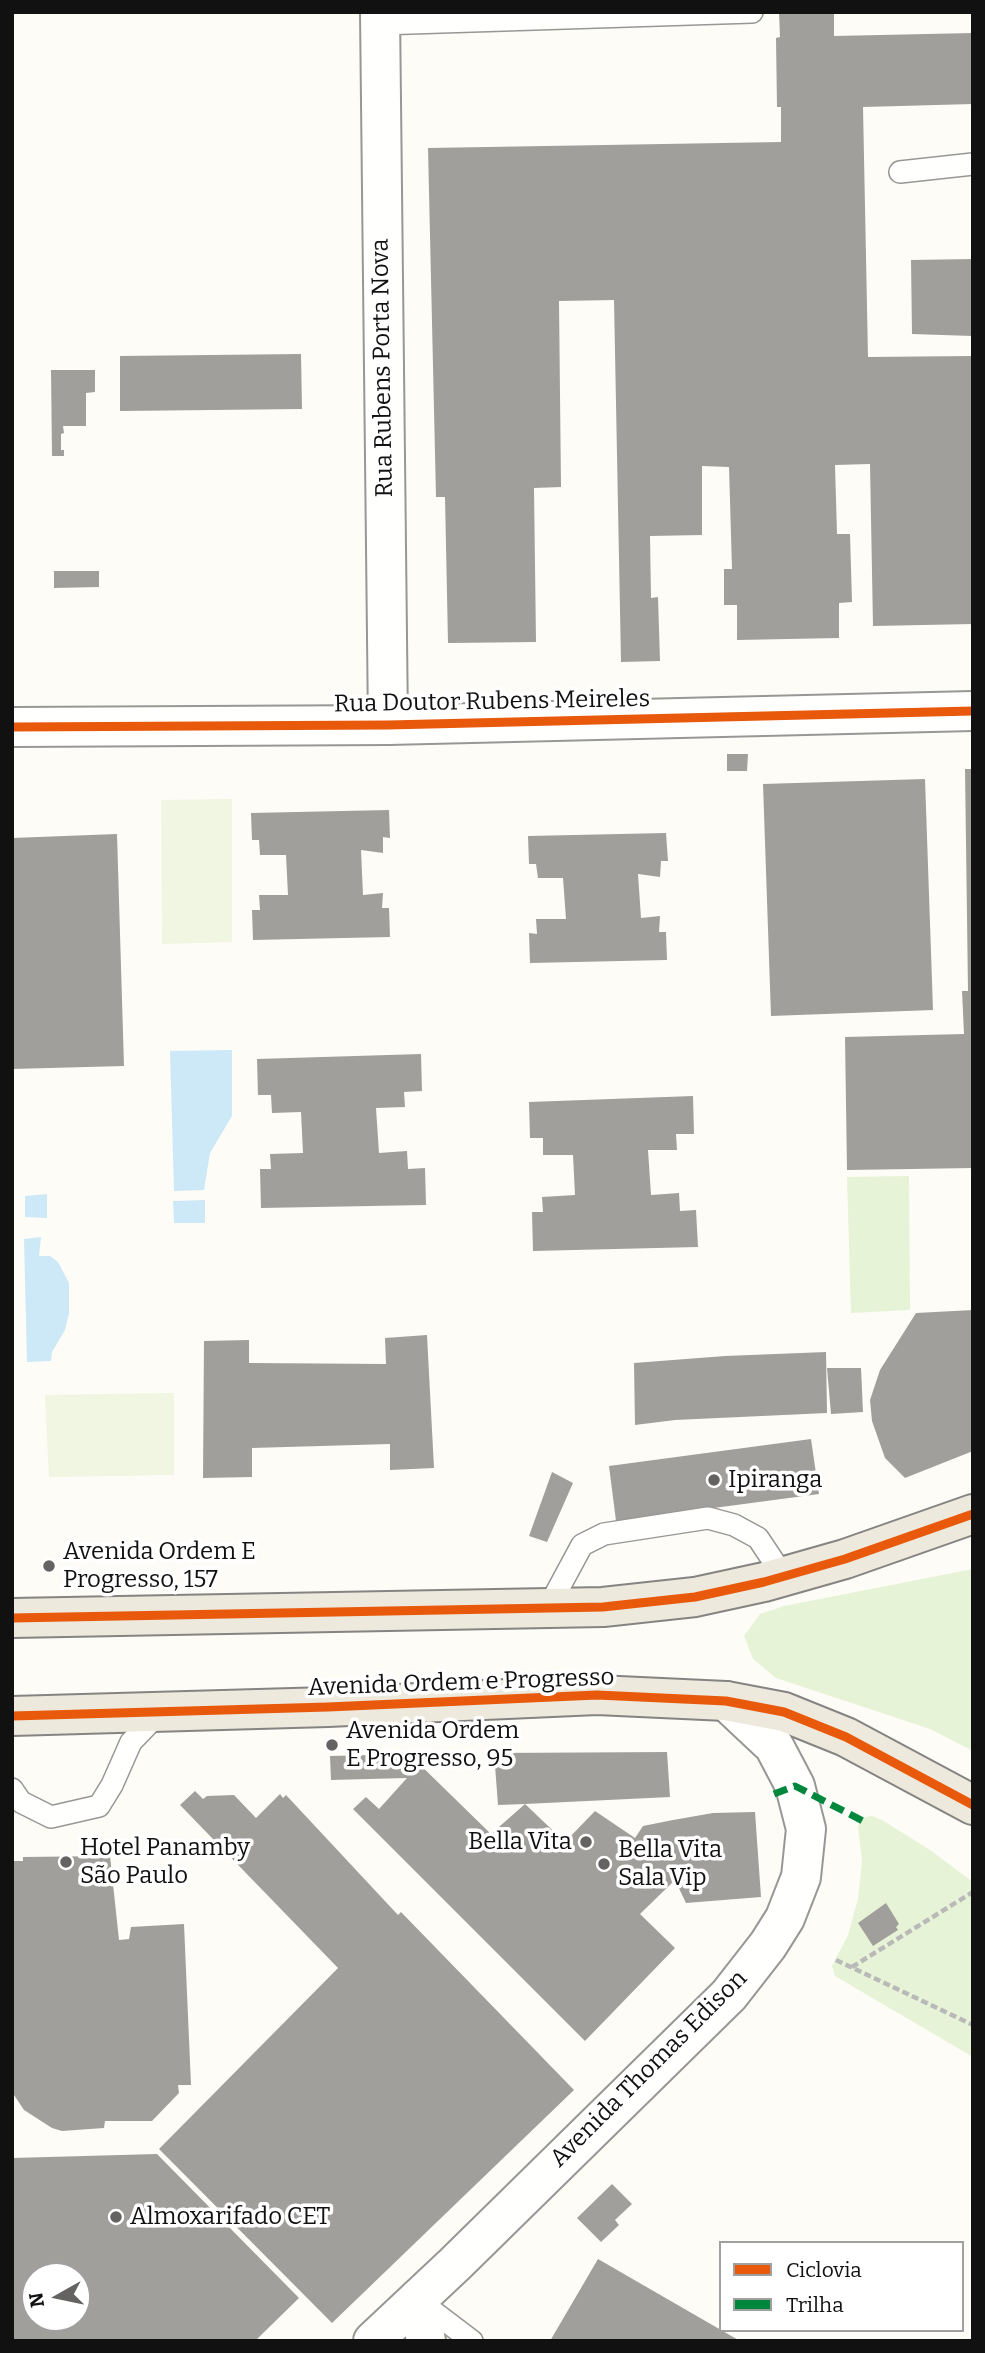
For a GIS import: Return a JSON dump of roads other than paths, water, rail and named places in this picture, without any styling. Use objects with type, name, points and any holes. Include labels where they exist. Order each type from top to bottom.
[{"type":"main road","points":[[12,1618],[603,1607],[695,1597],[784,1577],[845,1559],[973,1514]]},
{"type":"main road","name":"Avenida Ordem e Progresso","points":[[12,1716],[159,1713],[597,1695],[726,1701],[783,1712],[846,1737],[973,1805]]},
{"type":"street","name":"Rua Rubens Porta Nova","points":[[380,18],[388,724]]},
{"type":"street","name":"Rua Doutor Rubens Meireles","points":[[12,727],[388,724],[973,710]]},
{"type":"street","name":"Avenida Thomas Edison","points":[[373,2341],[729,1995],[768,1945],[785,1918],[802,1877],[806,1829],[795,1786],[774,1746],[726,1701]]},
{"type":"street","points":[[418,2299],[426,2341]]},
{"type":"lane","points":[[380,18],[752,12]]},
{"type":"lane","points":[[900,172],[973,164]]},
{"type":"lane","points":[[548,1608],[582,1545],[604,1534],[708,1518],[734,1525],[758,1538],[784,1577]]},
{"type":"lane","points":[[12,1789],[21,1802],[51,1817],[99,1806],[131,1742],[159,1713]]},
{"type":"lane","points":[[418,2299],[472,2341]]},
{"type":"water","points":[[232,1050],[232,1116],[210,1153],[204,1190],[174,1191],[170,1051]]},
{"type":"water","points":[[47,1194],[47,1218],[25,1217],[25,1196]]},
{"type":"water","points":[[205,1200],[205,1223],[174,1223],[173,1201]]},
{"type":"water","points":[[41,1237],[39,1256],[50,1256],[58,1262],[69,1283],[69,1313],[65,1330],[52,1352],[51,1361],[27,1362],[24,1239]]},
{"type":"place","name":"Ipiranga","points":[[714,1480]]},
{"type":"place","name":"Avenida Ordem E Progresso, 157","points":[[49,1566]]},
{"type":"place","name":"Avenida Ordem E Progresso, 95","points":[[332,1745]]},
{"type":"place","name":"Bella Vita","points":[[586,1842]]},
{"type":"place","name":"Hotel Panamby São Paulo","points":[[66,1862]]},
{"type":"place","name":"Bella Vita Sala Vip","points":[[604,1864]]},
{"type":"place","name":"Almoxarifado CET","points":[[116,2217]]}]
